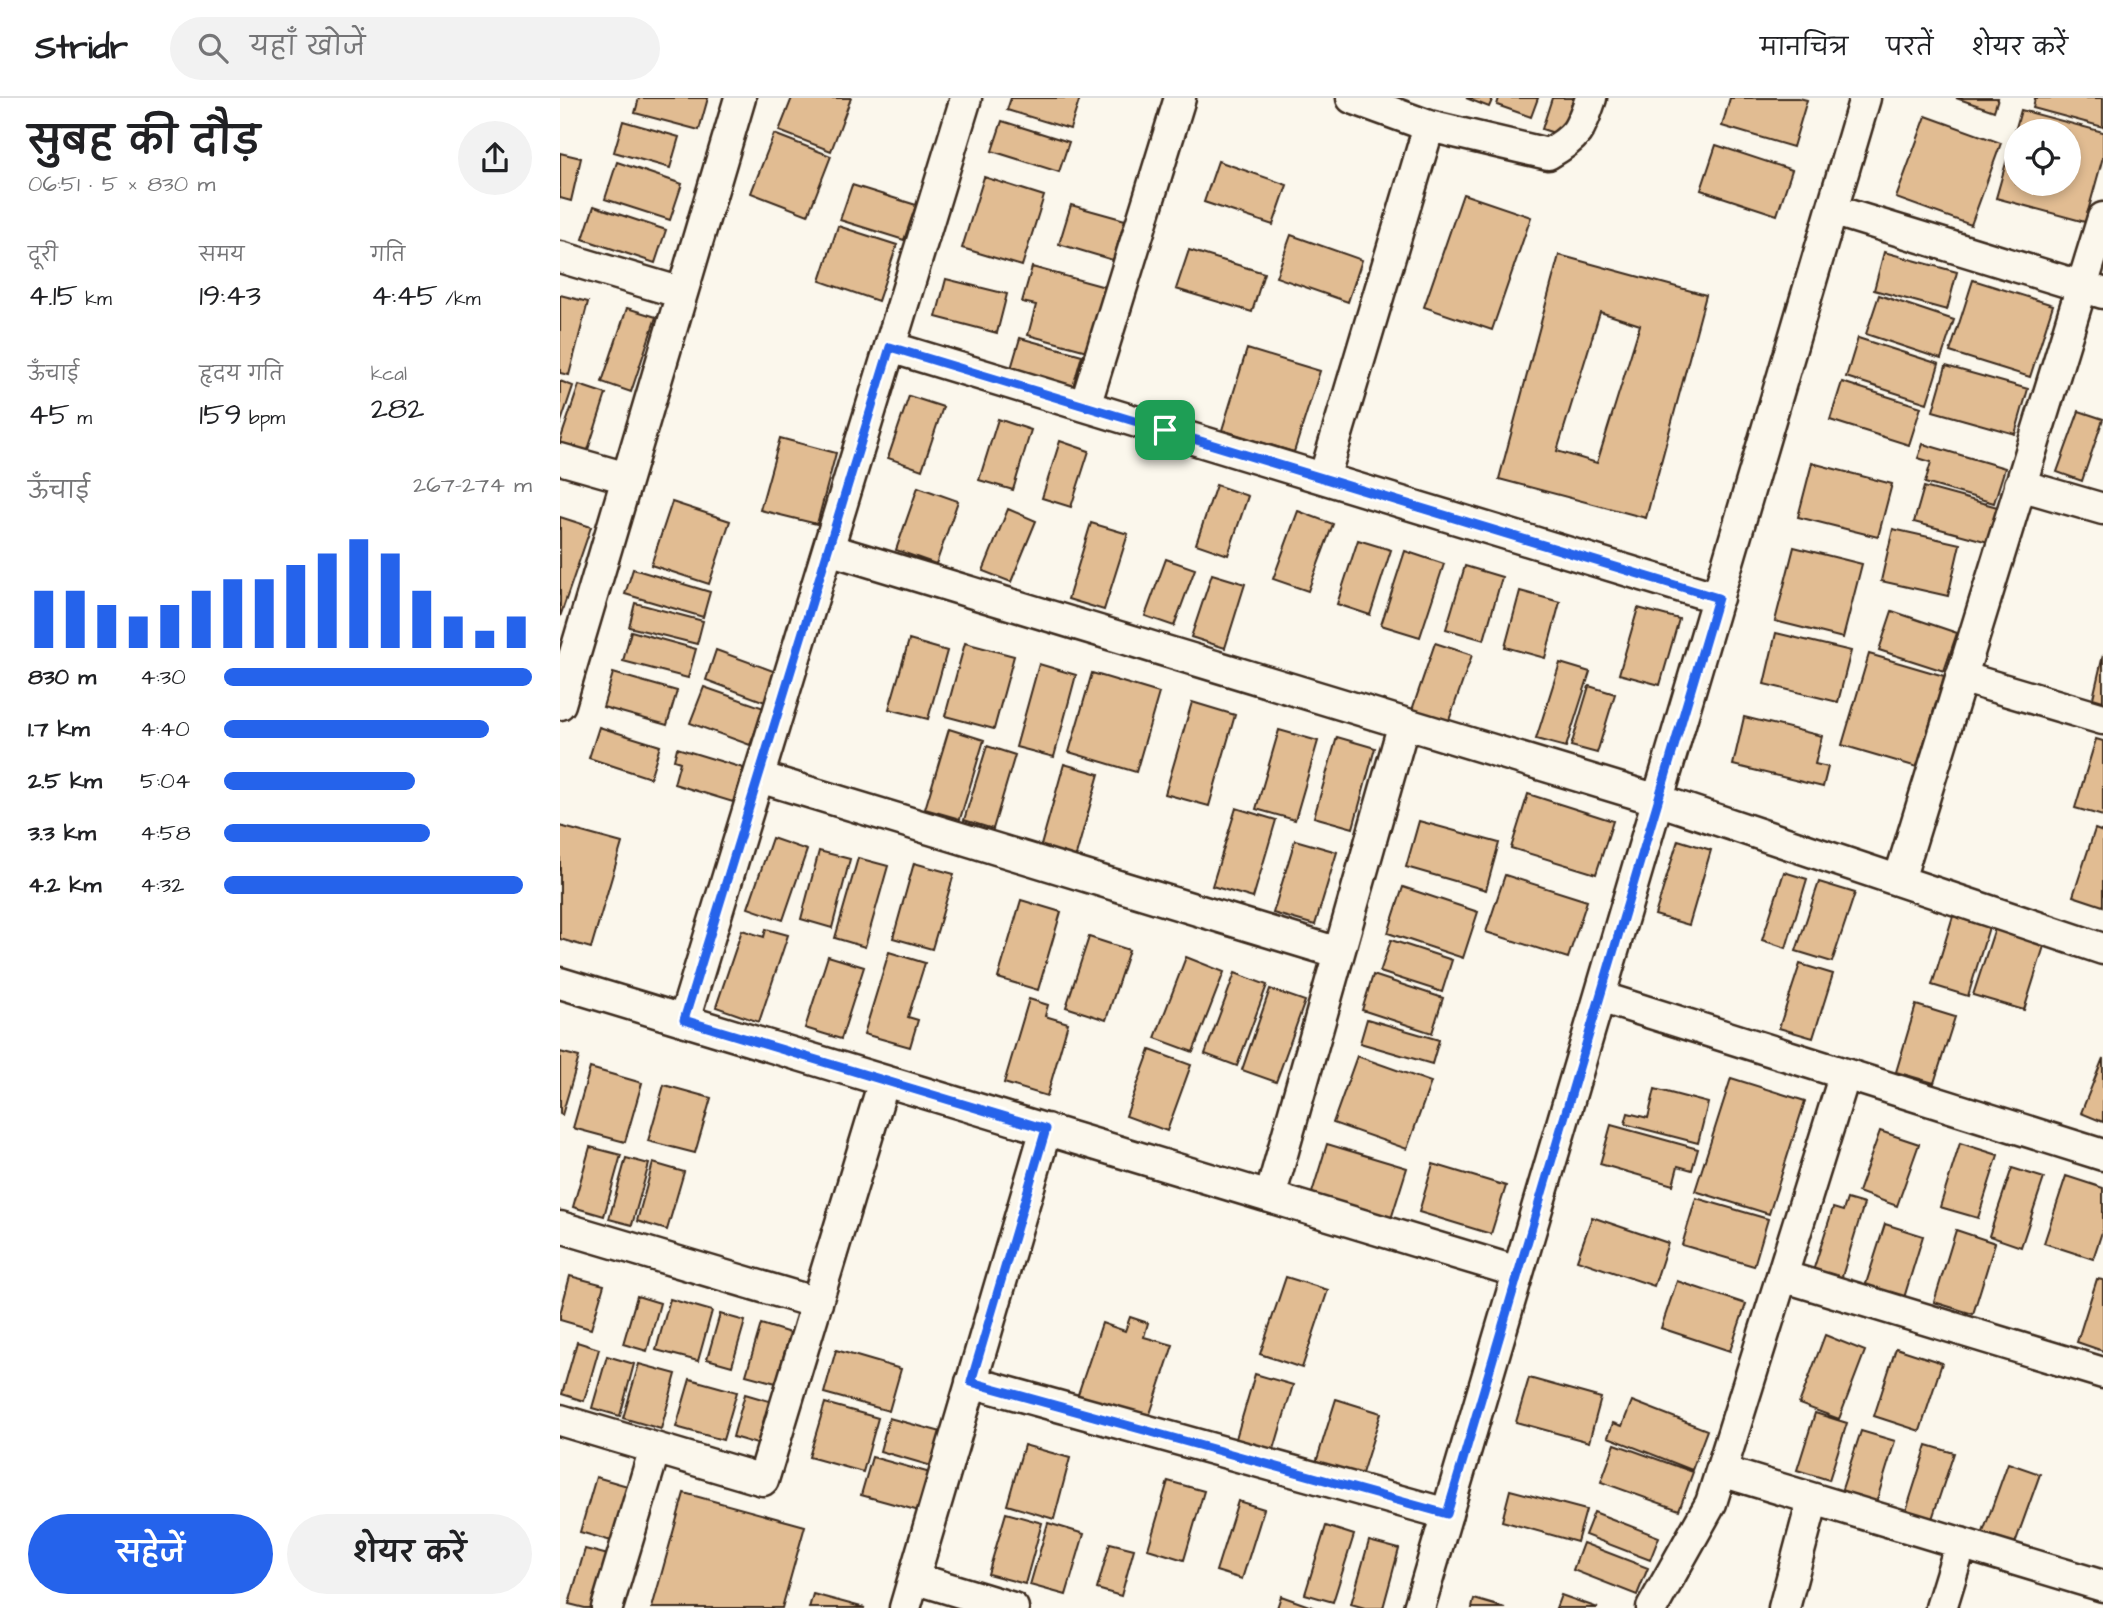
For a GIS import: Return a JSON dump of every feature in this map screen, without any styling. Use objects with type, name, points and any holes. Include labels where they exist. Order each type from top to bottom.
[{"type":"street","points":[[560,704],[740,98]]},
{"type":"street","points":[[684,1020],[966,98]]},
{"type":"street","points":[[1085,406],[1180,98]]},
{"type":"street","points":[[1352,98],[1429,126],[1548,154],[1567,143],[1581,126],[1591,98]]},
{"type":"street","points":[[1419,1608],[1865,98]]},
{"type":"street","points":[[1324,478],[1429,126]]},
{"type":"street","points":[[1832,210],[2092,290]]},
{"type":"street","points":[[1899,880],[2020,485],[2092,290],[2103,218]]},
{"type":"street","points":[[560,257],[682,293]]},
{"type":"street","points":[[890,347],[1718,598]]},
{"type":"street","points":[[560,459],[627,478]]},
{"type":"street","points":[[2020,485],[2103,509]]},
{"type":"street","points":[[828,549],[1658,800],[2103,949]]},
{"type":"street","points":[[1961,677],[2103,719]]},
{"type":"street","points":[[1270,1197],[1404,723]]},
{"type":"street","points":[[759,777],[1339,953]]},
{"type":"street","points":[[560,983],[1518,1272]]},
{"type":"street","points":[[1600,997],[2103,1155]]},
{"type":"street","points":[[1652,1608],[1711,1503],[1845,1074]]},
{"type":"street","points":[[560,1420],[763,1479],[884,1081]]},
{"type":"street","points":[[905,1608],[1046,1129]]},
{"type":"street","points":[[560,1227],[817,1303]]},
{"type":"street","points":[[1782,1276],[2103,1373]]},
{"type":"street","points":[[971,1382],[1447,1514]]},
{"type":"street","points":[[607,1608],[655,1448]]},
{"type":"street","points":[[1721,1471],[2103,1586]]},
{"type":"street","points":[[1784,1608],[1813,1499]]},
{"type":"street","points":[[1941,1608],[1961,1543]]},
{"type":"street","points":[[914,1578],[1013,1608]]},
{"type":"building","points":[[639,98],[708,98],[699,130],[635,113]]},
{"type":"building","points":[[792,98],[851,98],[831,151],[779,131]]},
{"type":"building","points":[[1011,98],[1080,98],[1070,129],[1007,110]]},
{"type":"building","points":[[1466,98],[1493,98],[1489,107]]},
{"type":"building","points":[[1499,98],[1538,98],[1531,117],[1497,105]]},
{"type":"building","points":[[1552,98],[1579,98],[1566,137],[1542,129]]},
{"type":"building","points":[[1730,98],[1807,100],[1793,147],[1722,126]]},
{"type":"building","points":[[1956,98],[1998,98],[1994,111]]},
{"type":"building","points":[[2035,98],[2103,98],[2103,127],[2081,119],[2033,108]]},
{"type":"building","points":[[2021,110],[2055,119],[2018,119]]},
{"type":"building","points":[[1926,116],[2001,143],[1971,225],[1896,198]]},
{"type":"building","points":[[623,121],[679,137],[670,168],[614,152]]},
{"type":"building","points":[[1002,121],[1069,142],[1059,172],[992,151]]},
{"type":"building","points":[[2081,126],[2103,132],[2103,157],[2085,222],[1996,198],[2004,170],[2004,196],[2081,196]]},
{"type":"building","points":[[774,134],[831,156],[808,215],[751,193]]},
{"type":"building","points":[[1716,145],[1792,170],[1777,215],[1701,190]]},
{"type":"building","points":[[560,153],[581,158],[571,201],[560,198]]},
{"type":"building","points":[[1218,161],[1287,185],[1273,225],[1204,202]]},
{"type":"building","points":[[617,162],[682,184],[670,220],[605,199]]},
{"type":"building","points":[[984,177],[1044,196],[1022,266],[962,248]]},
{"type":"building","points":[[852,185],[916,205],[904,240],[840,220]]},
{"type":"building","points":[[1463,194],[1531,217],[1492,330],[1424,307]]},
{"type":"building","points":[[1071,205],[1125,220],[1113,260],[1059,244]]},
{"type":"building","points":[[594,206],[666,230],[655,263],[583,239]]},
{"type":"building","points":[[838,226],[897,245],[878,301],[820,281]]},
{"type":"building","points":[[1291,235],[1362,260],[1348,302],[1276,277]]},
{"type":"building","points":[[1189,250],[1264,273],[1252,312],[1176,289]]},
{"type":"building","points":[[1884,252],[1957,272],[1947,310],[1874,290]]},
{"type":"building","points":[[1559,255],[1706,295],[1646,518],[1499,479]],"holes":[[[1600,312],[1640,325],[1597,463],[1557,451]]]},
{"type":"building","points":[[1032,267],[1105,287],[1087,351],[1028,335],[1036,305],[1022,302]]},
{"type":"building","points":[[946,279],[1007,294],[997,333],[936,317]]},
{"type":"building","points":[[1973,280],[2053,305],[2030,377],[1950,352]]},
{"type":"building","points":[[560,295],[588,302],[569,375],[560,373]]},
{"type":"building","points":[[1879,295],[1954,320],[1941,359],[1866,334]]},
{"type":"building","points":[[627,308],[656,317],[631,392],[602,382]]},
{"type":"building","points":[[1020,338],[1082,355],[1072,390],[1010,372]]},
{"type":"building","points":[[1858,338],[1939,364],[1927,403],[1846,377]]},
{"type":"building","points":[[1247,349],[1320,371],[1294,452],[1222,430]]},
{"type":"building","points":[[1946,366],[2028,389],[2015,434],[1933,411]]},
{"type":"building","points":[[560,381],[573,386],[560,425]]},
{"type":"building","points":[[1842,382],[1921,407],[1909,445],[1830,420]]},
{"type":"building","points":[[579,385],[606,394],[586,456],[560,447]]},
{"type":"building","points":[[909,396],[943,407],[922,470],[888,458]]},
{"type":"building","points":[[2079,411],[2103,419],[2082,481],[2057,472]]},
{"type":"building","points":[[998,419],[1031,430],[1013,490],[979,480]]},
{"type":"building","points":[[780,438],[836,453],[817,524],[760,510]]},
{"type":"building","points":[[1060,441],[1089,451],[1071,507],[1042,498]]},
{"type":"building","points":[[1923,444],[2005,468],[1994,503],[1925,483],[1931,462],[1918,458]]},
{"type":"building","points":[[1812,463],[1892,484],[1878,537],[1798,517]]},
{"type":"building","points":[[1216,485],[1248,496],[1228,555],[1196,544]]},
{"type":"building","points":[[918,487],[958,501],[936,564],[896,550]]},
{"type":"building","points":[[1924,487],[2001,508],[1992,543],[1914,522]]},
{"type":"building","points":[[672,502],[730,521],[709,584],[651,565]]},
{"type":"building","points":[[1008,509],[1036,521],[1011,582],[983,571]]},
{"type":"building","points":[[1298,511],[1333,524],[1308,591],[1273,579]]},
{"type":"building","points":[[560,517],[591,527],[560,617]]},
{"type":"building","points":[[1091,523],[1128,534],[1104,610],[1068,599]]},
{"type":"building","points":[[1893,529],[1960,544],[1948,596],[1881,581]]},
{"type":"building","points":[[1358,540],[1391,550],[1370,615],[1337,604]]},
{"type":"building","points":[[1794,547],[1862,564],[1843,638],[1775,621]]},
{"type":"building","points":[[1405,551],[1444,564],[1420,637],[1381,625]]},
{"type":"building","points":[[1166,559],[1195,569],[1174,626],[1145,616]]},
{"type":"building","points":[[1465,566],[1502,577],[1484,640],[1446,629]]},
{"type":"building","points":[[633,569],[710,592],[703,617],[625,594]]},
{"type":"building","points":[[1212,574],[1245,584],[1225,648],[1191,637]]},
{"type":"building","points":[[1520,591],[1560,602],[1545,658],[1505,647]]},
{"type":"building","points":[[635,603],[703,621],[697,644],[629,627]]},
{"type":"building","points":[[1638,608],[1679,619],[1660,685],[1619,674]]},
{"type":"building","points":[[1892,611],[1957,633],[1944,671],[1879,650]]},
{"type":"building","points":[[631,631],[696,649],[688,678],[623,661]]},
{"type":"building","points":[[1776,633],[1851,651],[1838,702],[1764,684]]},
{"type":"building","points":[[909,640],[947,651],[928,719],[889,709]]},
{"type":"building","points":[[965,643],[1014,656],[994,729],[945,716]]},
{"type":"building","points":[[1435,643],[1472,655],[1447,726],[1411,713]]},
{"type":"building","points":[[716,650],[776,672],[765,702],[706,680]]},
{"type":"building","points":[[1869,654],[1944,676],[1917,767],[1842,745]]},
{"type":"building","points":[[2103,655],[2103,701],[2093,698]]},
{"type":"building","points":[[1560,663],[1590,672],[1566,747],[1536,739]]},
{"type":"building","points":[[1039,664],[1076,675],[1054,757],[1016,747]]},
{"type":"building","points":[[613,673],[677,691],[667,725],[603,707]]},
{"type":"building","points":[[1092,673],[1159,693],[1136,772],[1069,752]]},
{"type":"building","points":[[1589,686],[1615,694],[1597,753],[1571,746]]},
{"type":"building","points":[[704,687],[764,708],[750,745],[690,723]]},
{"type":"building","points":[[1192,702],[1235,715],[1209,806],[1165,794]]},
{"type":"building","points":[[1744,717],[1822,736],[1815,764],[1828,767],[1823,787],[1733,765]]},
{"type":"building","points":[[599,727],[660,746],[650,778],[589,758]]},
{"type":"building","points":[[949,729],[984,740],[960,819],[925,809]]},
{"type":"building","points":[[1279,730],[1318,741],[1295,820],[1256,809]]},
{"type":"building","points":[[1337,737],[1375,748],[1353,828],[1314,817]]},
{"type":"building","points":[[2096,739],[2103,741],[2103,816],[2075,808]]},
{"type":"building","points":[[987,746],[1015,755],[993,829],[964,820]]},
{"type":"building","points":[[677,748],[743,768],[733,802],[674,784],[680,762],[674,760]]},
{"type":"building","points":[[1064,764],[1099,774],[1075,859],[1040,849]]},
{"type":"building","points":[[1528,794],[1613,821],[1596,874],[1511,848]]},
{"type":"building","points":[[1236,808],[1276,820],[1253,898],[1212,886]]},
{"type":"building","points":[[1419,821],[1499,843],[1486,890],[1406,867]]},
{"type":"building","points":[[560,826],[622,843],[591,948],[560,939]]},
{"type":"building","points":[[2095,829],[2103,832],[2103,906],[2073,896]]},
{"type":"building","points":[[772,838],[807,850],[783,920],[748,908]]},
{"type":"building","points":[[1295,840],[1337,852],[1315,925],[1273,913]]},
{"type":"building","points":[[1678,840],[1711,850],[1689,925],[1655,915]]},
{"type":"building","points":[[819,851],[850,859],[832,928],[801,919]]},
{"type":"building","points":[[858,858],[888,866],[865,947],[835,938]]},
{"type":"building","points":[[914,863],[954,874],[932,949],[893,938]]},
{"type":"building","points":[[1784,872],[1807,879],[1786,948],[1762,940]]},
{"type":"building","points":[[1505,875],[1587,901],[1568,958],[1486,932]]},
{"type":"building","points":[[1819,882],[1855,893],[1832,962],[1796,951]]},
{"type":"building","points":[[1403,887],[1478,912],[1463,958],[1388,933]]},
{"type":"building","points":[[1021,900],[1061,912],[1038,990],[998,978]]},
{"type":"building","points":[[1953,916],[1989,927],[1968,996],[1932,985]]},
{"type":"building","points":[[1995,928],[2045,943],[2024,1010],[1973,995]]},
{"type":"building","points":[[766,929],[788,935],[759,1022],[716,1007],[742,930],[764,937]]},
{"type":"building","points":[[1089,937],[1129,950],[1106,1020],[1066,1007]]},
{"type":"building","points":[[1391,940],[1452,960],[1442,992],[1380,972]]},
{"type":"building","points":[[889,952],[925,963],[908,1017],[918,1020],[910,1047],[864,1034]]},
{"type":"building","points":[[828,956],[864,967],[841,1039],[805,1028]]},
{"type":"building","points":[[1186,957],[1224,972],[1193,1052],[1155,1038]]},
{"type":"building","points":[[1800,964],[1833,974],[1813,1038],[1779,1028]]},
{"type":"building","points":[[1235,973],[1267,985],[1237,1066],[1205,1054]]},
{"type":"building","points":[[1373,975],[1443,998],[1432,1033],[1362,1010]]},
{"type":"building","points":[[1270,989],[1305,1001],[1276,1082],[1242,1070]]},
{"type":"building","points":[[1029,999],[1048,1005],[1045,1016],[1068,1023],[1047,1096],[1004,1083]]},
{"type":"building","points":[[1916,1005],[1955,1017],[1934,1083],[1896,1072]]},
{"type":"building","points":[[1367,1019],[1439,1040],[1432,1064],[1360,1043]]},
{"type":"building","points":[[1150,1050],[1191,1065],[1167,1131],[1126,1116]]},
{"type":"building","points":[[560,1052],[579,1057],[562,1115],[560,1114]]},
{"type":"building","points":[[1357,1056],[1431,1082],[1407,1149],[1333,1123]]},
{"type":"building","points":[[2103,1058],[2103,1122],[2081,1113]]},
{"type":"building","points":[[590,1068],[642,1083],[625,1142],[573,1128]]},
{"type":"building","points":[[1731,1078],[1805,1101],[1769,1214],[1695,1191]]},
{"type":"building","points":[[664,1085],[711,1098],[695,1153],[648,1141]]},
{"type":"building","points":[[1655,1089],[1708,1103],[1698,1143],[1625,1124],[1628,1113],[1648,1118]]},
{"type":"building","points":[[1611,1125],[1698,1149],[1692,1170],[1678,1166],[1673,1185],[1600,1164]]},
{"type":"building","points":[[1880,1131],[1919,1144],[1897,1206],[1858,1192]]},
{"type":"building","points":[[1960,1143],[1998,1155],[1978,1218],[1940,1207]]},
{"type":"building","points":[[1327,1144],[1407,1168],[1391,1219],[1311,1196]]},
{"type":"building","points":[[590,1147],[621,1155],[604,1216],[573,1207]]},
{"type":"building","points":[[626,1158],[649,1164],[632,1225],[609,1219]]},
{"type":"building","points":[[653,1163],[684,1172],[667,1230],[637,1221]]},
{"type":"building","points":[[1433,1164],[1506,1186],[1491,1234],[1419,1212]]},
{"type":"building","points":[[2012,1168],[2044,1178],[2021,1247],[1989,1236]]},
{"type":"building","points":[[2066,1176],[2103,1188],[2103,1229],[2093,1259],[2044,1243]]},
{"type":"building","points":[[1696,1198],[1768,1219],[1754,1266],[1682,1245]]},
{"type":"building","points":[[1847,1199],[1864,1204],[1841,1280],[1813,1271],[1833,1208],[1843,1211]]},
{"type":"building","points":[[1592,1217],[1668,1243],[1654,1286],[1577,1260]]},
{"type":"building","points":[[1885,1224],[1923,1236],[1903,1301],[1864,1290]]},
{"type":"building","points":[[1956,1230],[1995,1243],[1973,1314],[1934,1302]]},
{"type":"building","points":[[570,1276],[604,1285],[591,1329],[560,1320]]},
{"type":"building","points":[[1286,1277],[1328,1290],[1302,1368],[1260,1354]]},
{"type":"building","points":[[2097,1279],[2103,1280],[2103,1351],[2077,1342]]},
{"type":"building","points":[[1677,1281],[1746,1304],[1730,1351],[1661,1328]]},
{"type":"building","points":[[637,1296],[660,1303],[647,1351],[623,1344]]},
{"type":"building","points":[[670,1299],[712,1311],[698,1361],[656,1350]]},
{"type":"building","points":[[720,1314],[745,1321],[732,1366],[707,1359]]},
{"type":"building","points":[[1130,1317],[1148,1323],[1144,1337],[1173,1345],[1146,1426],[1075,1403],[1102,1323],[1125,1331]]},
{"type":"building","points":[[761,1324],[790,1333],[776,1383],[746,1375]]},
{"type":"building","points":[[1825,1335],[1865,1351],[1839,1419],[1799,1404]]},
{"type":"building","points":[[577,1342],[599,1349],[584,1401],[562,1394]]},
{"type":"building","points":[[1896,1348],[1942,1363],[1920,1431],[1874,1416]]},
{"type":"building","points":[[836,1350],[901,1369],[889,1411],[824,1393]]},
{"type":"building","points":[[607,1356],[634,1364],[620,1416],[592,1408]]},
{"type":"building","points":[[639,1364],[676,1374],[661,1429],[623,1418]]},
{"type":"building","points":[[1255,1374],[1293,1385],[1270,1463],[1232,1452]]},
{"type":"building","points":[[1529,1378],[1601,1398],[1589,1442],[1516,1422]]},
{"type":"building","points":[[690,1379],[737,1392],[723,1440],[676,1427]]},
{"type":"building","points":[[745,1394],[769,1401],[757,1444],[733,1437]]},
{"type":"building","points":[[1336,1399],[1381,1413],[1359,1483],[1314,1469]]},
{"type":"building","points":[[1632,1401],[1707,1430],[1692,1470],[1608,1437],[1613,1423],[1622,1426]]},
{"type":"building","points":[[825,1403],[878,1418],[863,1472],[809,1457]]},
{"type":"building","points":[[1815,1413],[1847,1423],[1829,1480],[1797,1470]]},
{"type":"building","points":[[889,1418],[945,1433],[935,1467],[880,1451]]},
{"type":"building","points":[[1861,1431],[1895,1441],[1875,1506],[1840,1495]]},
{"type":"building","points":[[1615,1444],[1693,1472],[1679,1510],[1601,1482]]},
{"type":"building","points":[[1024,1445],[1070,1458],[1054,1519],[1007,1505]]},
{"type":"building","points":[[1927,1445],[1954,1453],[1932,1519],[1906,1511]]},
{"type":"building","points":[[872,1457],[934,1474],[923,1512],[861,1495]]},
{"type":"building","points":[[2008,1463],[2040,1474],[2013,1549],[1981,1538]]},
{"type":"building","points":[[596,1477],[638,1489],[622,1544],[580,1532]]},
{"type":"building","points":[[1168,1481],[1204,1491],[1184,1560],[1148,1549]]},
{"type":"building","points":[[1510,1490],[1586,1510],[1577,1542],[1502,1521]]},
{"type":"building","points":[[684,1493],[805,1526],[782,1608],[652,1608]]},
{"type":"building","points":[[1238,1501],[1264,1509],[1242,1579],[1216,1571]]},
{"type":"building","points":[[1594,1512],[1659,1537],[1650,1560],[1585,1535]]},
{"type":"building","points":[[1006,1513],[1042,1523],[1025,1584],[988,1574]]},
{"type":"building","points":[[1048,1523],[1084,1534],[1066,1595],[1030,1585]]},
{"type":"building","points":[[1326,1526],[1354,1535],[1333,1602],[1305,1594]]},
{"type":"building","points":[[1369,1541],[1399,1549],[1383,1608],[1365,1608],[1351,1604]]},
{"type":"building","points":[[1110,1543],[1134,1549],[1121,1596],[1097,1589]]},
{"type":"building","points":[[1583,1543],[1648,1568],[1637,1595],[1573,1570]]},
{"type":"building","points":[[585,1549],[616,1557],[602,1608],[569,1604]]},
{"type":"building","points":[[813,1594],[865,1608],[809,1608]]},
{"type":"building","points":[[1561,1595],[1598,1608],[1556,1608]]},
{"type":"building","points":[[1281,1596],[1312,1607],[1277,1608]]},
{"type":"building","points":[[1474,1599],[1505,1608],[1472,1608]]},
{"type":"route","points":[[890,347],[1165,430],[1718,598],[1447,1514],[971,1382],[1046,1129],[684,1020],[890,347]]}]
